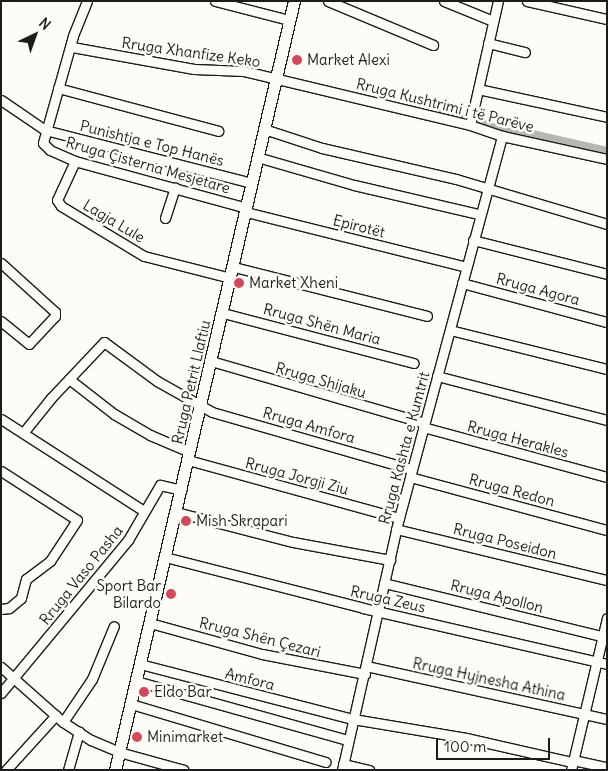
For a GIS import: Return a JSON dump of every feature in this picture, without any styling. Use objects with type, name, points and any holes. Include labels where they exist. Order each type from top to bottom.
[{"type":"main road","name":"Rruga Petrit Llaftiu","points":[[115,770],[247,210],[257,157],[294,1]]},
{"type":"street","points":[[1,100],[44,130],[87,1]]},
{"type":"street","points":[[215,1],[290,20]]},
{"type":"street","points":[[328,1],[433,45]]},
{"type":"street","points":[[444,1],[493,21]]},
{"type":"street","points":[[470,123],[498,1]]},
{"type":"street","points":[[527,1],[607,19]]},
{"type":"street","points":[[488,44],[525,52]]},
{"type":"street","name":"Rruga Xhanfize Keko","points":[[72,47],[194,69],[244,71],[277,79]]},
{"type":"street","name":"Rruga Kushtrimi i të Parëve","points":[[277,79],[470,123],[502,136],[607,159]]},
{"type":"street","points":[[58,88],[218,131]]},
{"type":"street","points":[[478,89],[607,117]]},
{"type":"street","points":[[264,129],[322,148],[456,179],[486,190],[607,224]]},
{"type":"street","name":"Rruga Çisterna Mesjetare","points":[[44,130],[43,143],[46,147],[75,161],[247,210]]},
{"type":"street","name":"Punishtja e Top Hanës","points":[[44,130],[252,183]]},
{"type":"street","name":"Rruga Kashta e Kumtrit","points":[[342,767],[410,472],[450,330],[479,214],[502,136]]},
{"type":"street","points":[[257,157],[354,185],[479,214]]},
{"type":"street","name":"Lagja Lule","points":[[75,161],[57,200],[61,206],[144,256],[232,273]]},
{"type":"street","points":[[165,218],[175,188]]},
{"type":"street","name":"Epirotët","points":[[247,210],[466,267]]},
{"type":"street","points":[[474,240],[607,274]]},
{"type":"street","points":[[1,263],[55,312],[55,316],[29,344],[1,321]]},
{"type":"street","points":[[232,273],[427,316]]},
{"type":"street","name":"Rruga Agora","points":[[462,283],[607,322]]},
{"type":"street","name":"Rruga Shën Maria","points":[[222,313],[414,363]]},
{"type":"street","points":[[450,330],[607,369]]},
{"type":"street","name":"Rruga Amfora","points":[[69,379],[104,342],[157,381],[200,406],[410,472]]},
{"type":"street","name":"Rruga Shijaku","points":[[211,361],[423,425]]},
{"type":"street","points":[[437,376],[607,420]]},
{"type":"street","points":[[23,433],[69,379]]},
{"type":"street","name":"Rruga Jorgji Ziu","points":[[69,379],[114,414],[189,456],[399,518]]},
{"type":"street","points":[[1,419],[144,511]]},
{"type":"street","name":"Rruga Herakles","points":[[423,425],[607,477]]},
{"type":"street","points":[[1,471],[77,520],[50,562],[26,579],[21,598],[9,608],[1,609]]},
{"type":"street","name":"Rruga Redon","points":[[410,472],[607,530]]},
{"type":"street","name":"Rruga Vaso Pasha","points":[[1,693],[15,679],[128,540],[160,485],[181,490]]},
{"type":"street","points":[[176,512],[293,542],[390,560]]},
{"type":"street","name":"Rruga Poseidon","points":[[396,529],[607,580]]},
{"type":"street","name":"Rruga Zeus","points":[[165,557],[378,611],[607,664]]},
{"type":"street","name":"Rruga Apollon","points":[[384,583],[602,636]]},
{"type":"street","points":[[572,764],[607,618]]},
{"type":"street","name":"Rruga Shën Çezari","points":[[150,623],[262,654],[365,670]]},
{"type":"street","points":[[6,770],[60,719],[92,679],[114,626]]},
{"type":"street","name":"Amfora","points":[[140,664],[353,718],[466,738],[572,764],[607,767]]},
{"type":"street","points":[[1,667],[60,719],[79,732],[119,752],[184,770]]},
{"type":"street","name":"Rruga Hyjnesha Athina","points":[[365,670],[607,719]]},
{"type":"street","points":[[136,681],[348,740]]},
{"type":"street","points":[[131,704],[326,762]]},
{"type":"street","points":[[68,770],[79,732]]},
{"type":"street","points":[[342,767],[369,770]]},
{"type":"waterway","points":[[440,114],[479,122],[506,132],[519,131],[607,151]]},
{"type":"place","name":"Market Alexi","points":[[297,60]]},
{"type":"place","name":"Market Xheni","points":[[239,283]]},
{"type":"place","name":"Mish Skrapari","points":[[186,521]]},
{"type":"place","name":"Sport Bar Bilardo","points":[[171,594]]},
{"type":"place","name":"Eldo Bar","points":[[144,692]]},
{"type":"place","name":"Minimarket","points":[[137,737]]}]
